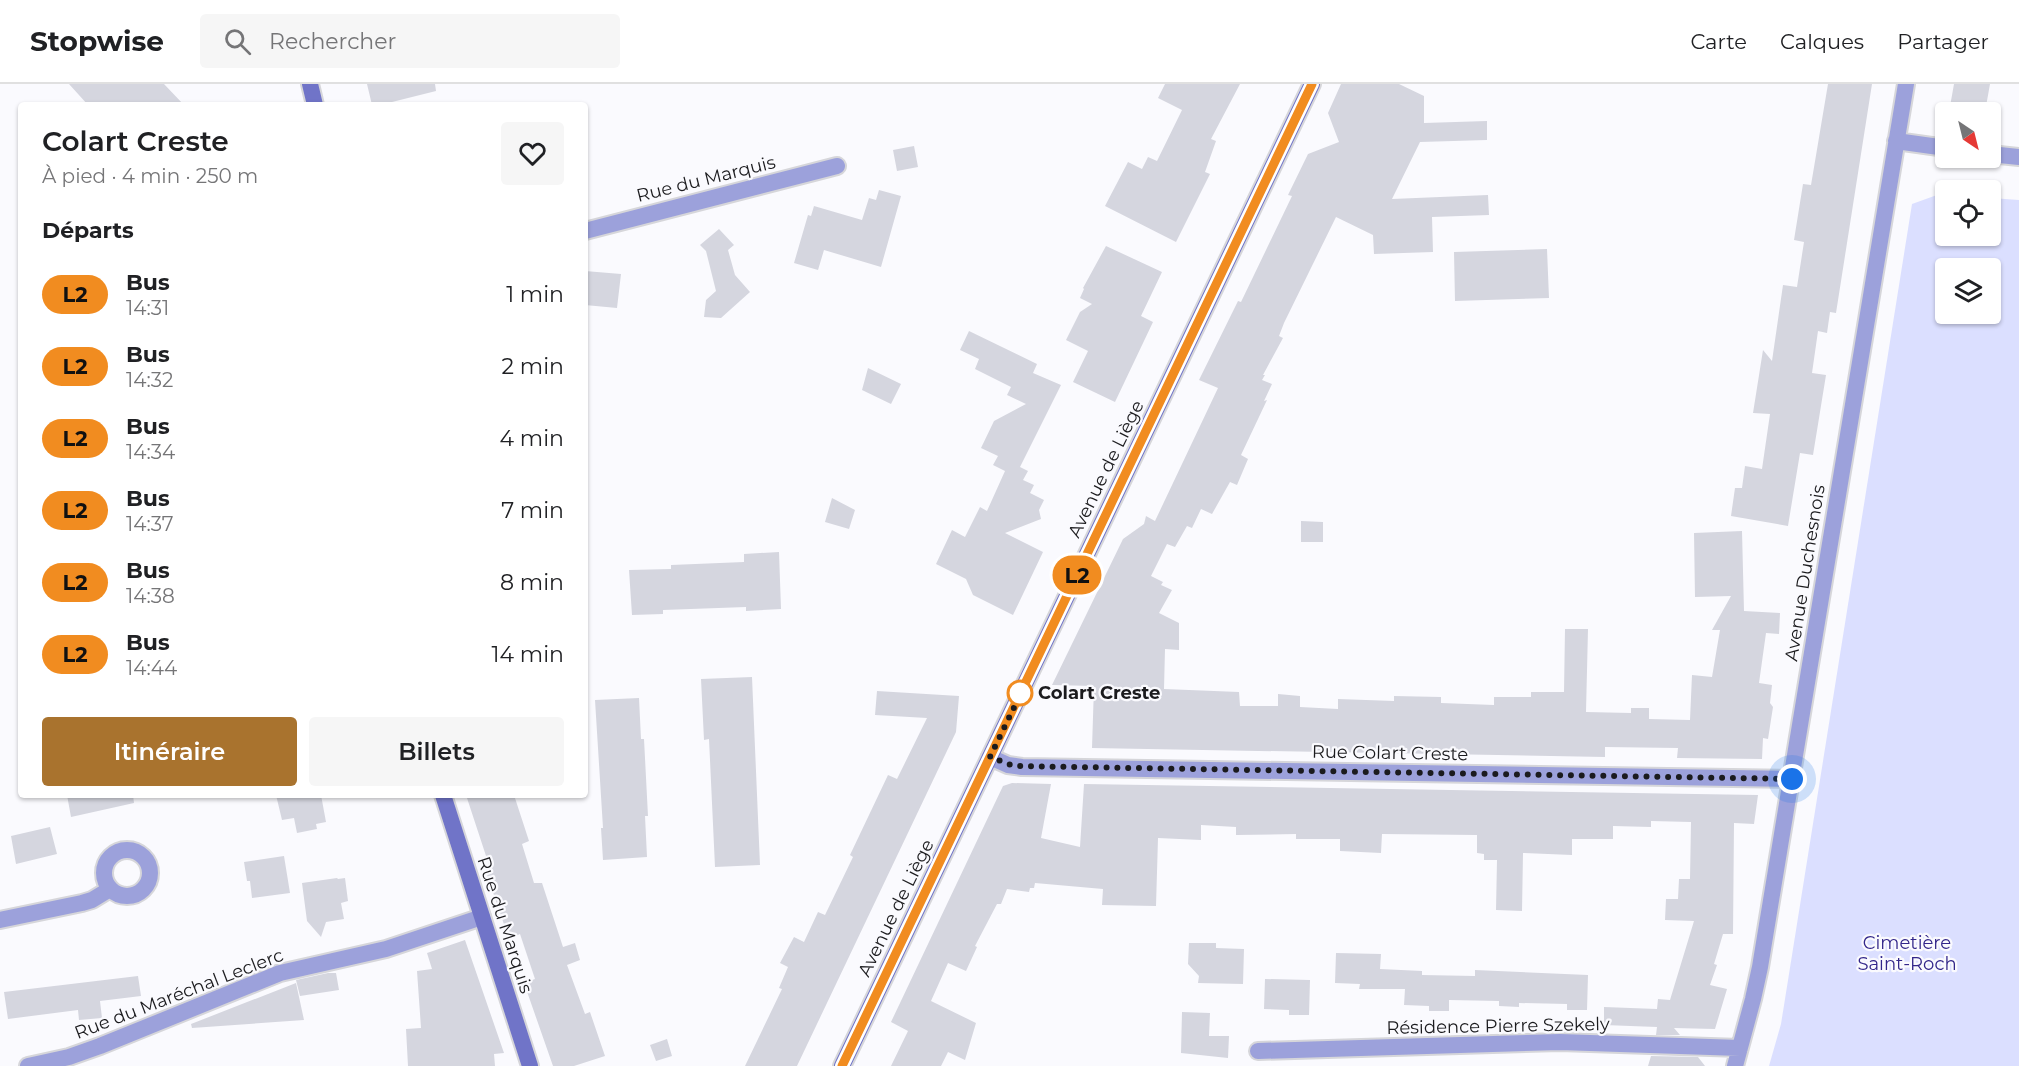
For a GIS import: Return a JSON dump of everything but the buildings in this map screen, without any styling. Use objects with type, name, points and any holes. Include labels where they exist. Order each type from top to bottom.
[{"type":"main road","points":[[310,84],[314,102]]},
{"type":"main road","name":"Avenue de Liège","points":[[842,1066],[1312,84]]},
{"type":"main road","name":"Rue du Marquis","points":[[444,798],[530,1066]]},
{"type":"street","name":"Avenue Duchesnois","points":[[1734,1066],[1759,975],[1906,84]]},
{"type":"street","points":[[1896,141],[1935,146]]},
{"type":"street","points":[[2001,155],[2019,157]]},
{"type":"street","name":"Rue du Marquis","points":[[588,230],[837,166]]},
{"type":"street","name":"Rue Colart Creste","points":[[990,757],[1008,765],[1022,767],[1792,779]]},
{"type":"street","points":[[0,920],[82,903],[110,889]]},
{"type":"street","name":"Rue du Maréchal Leclerc","points":[[28,1066],[69,1057],[100,1046],[280,973],[386,949],[482,917]]},
{"type":"street","name":"Résidence Pierre Szekely","points":[[1258,1051],[1560,1042],[1740,1048]]},
{"type":"green space","name":"Cimetière Saint-Roch","points":[[1935,196],[1935,246],[2001,246],[2001,199],[2019,200],[2019,1066],[1769,1066],[1781,1024],[1912,204]]},
{"type":"bus line","name":"L2","points":[[842,1066],[1312,84]]},
{"type":"place","name":"Colart Creste","points":[[1020,693]]},
{"type":"route","points":[[1020,693],[1022,691],[990,757],[1014,766],[1792,779]]}]
